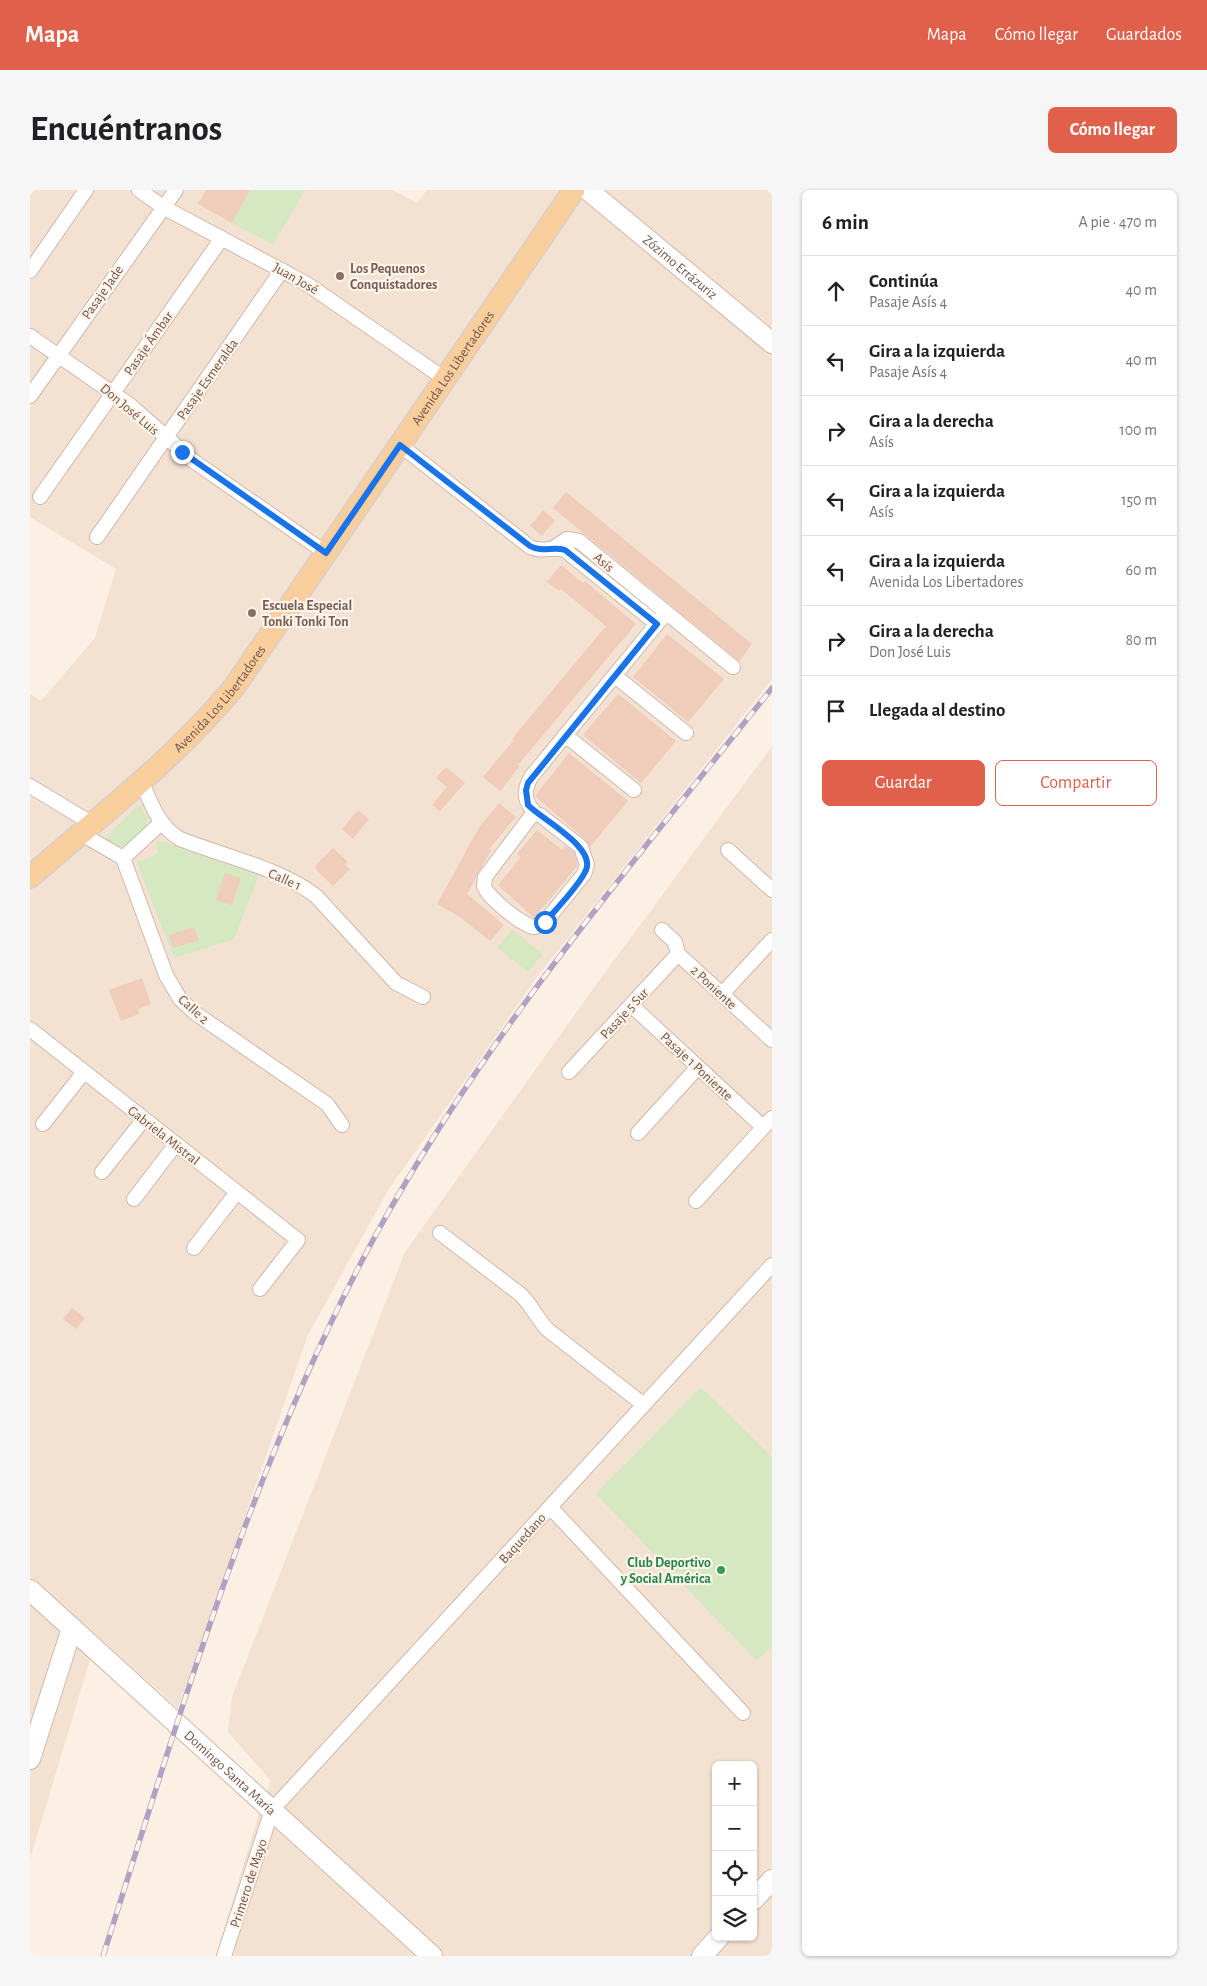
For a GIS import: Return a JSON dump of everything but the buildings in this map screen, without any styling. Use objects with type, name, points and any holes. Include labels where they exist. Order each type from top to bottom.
[{"type":"main road","name":"Avenida Los Libertadores","points":[[30,877],[194,732],[225,698],[574,190]]},
{"type":"street","points":[[30,270],[86,190]]},
{"type":"street","name":"Juan José","points":[[139,190],[163,207],[282,270],[324,295],[445,379]]},
{"type":"street","name":"Pasaje Jade","points":[[30,396],[176,190]]},
{"type":"street","name":"Zózimo Errázuriz","points":[[588,190],[772,342]]},
{"type":"street","name":"Pasaje Ámbar","points":[[40,497],[222,238]]},
{"type":"street","name":"Pasaje Esmeralda","points":[[98,537],[282,270]]},
{"type":"street","name":"Don José Luis","points":[[30,336],[113,392],[192,460],[326,553]]},
{"type":"street","name":"Asís","points":[[400,445],[530,546],[540,550],[552,548],[566,539],[580,541],[661,619],[733,667]]},
{"type":"street","points":[[537,815],[532,816],[523,825],[484,882],[485,891],[488,894],[531,927],[541,926],[545,922],[584,874],[587,864],[581,847],[537,815],[528,805],[526,790],[528,783],[661,619]]},
{"type":"street","points":[[615,676],[686,733]]},
{"type":"street","points":[[566,736],[634,790]]},
{"type":"street","name":"Calle 1","points":[[141,780],[161,823],[180,839],[285,877],[305,887],[316,896],[396,983],[423,997]]},
{"type":"street","points":[[30,786],[123,858],[161,823]]},
{"type":"street","points":[[728,850],[772,890]]},
{"type":"street","name":"Calle 2","points":[[123,858],[166,975],[180,999],[195,1013],[327,1104],[342,1125]]},
{"type":"street","name":"2 Poniente","points":[[662,930],[674,942],[678,954],[772,1040]]},
{"type":"street","points":[[722,994],[772,940]]},
{"type":"street","name":"Pasaje 5 Sur","points":[[569,1072],[678,954]]},
{"type":"street","name":"Pasaje 1 Poniente","points":[[631,1005],[698,1067],[768,1122]]},
{"type":"street","name":"Gabriela Mistral","points":[[30,1029],[298,1240],[260,1289]]},
{"type":"street","points":[[638,1133],[698,1067]]},
{"type":"street","points":[[43,1124],[84,1072]]},
{"type":"street","points":[[102,1172],[144,1118]]},
{"type":"street","points":[[696,1201],[768,1122]]},
{"type":"street","points":[[134,1199],[176,1144]]},
{"type":"street","points":[[194,1248],[237,1192]]},
{"type":"street","points":[[440,1233],[520,1294],[530,1304],[541,1323],[548,1330],[644,1404]]},
{"type":"street","name":"Baquedano","points":[[272,1810],[772,1265]]},
{"type":"street","points":[[550,1507],[743,1713]]},
{"type":"street","name":"Domingo Santa María","points":[[30,1590],[432,1956]]},
{"type":"street","points":[[30,1759],[72,1628]]},
{"type":"street","name":"Primero de Mayo","points":[[224,1956],[272,1810]]},
{"type":"street","points":[[757,1896],[772,1880]]},
{"type":"street","points":[[702,1956],[715,1941]]},
{"type":"shaded area","points":[[30,190],[393,190],[417,203],[427,190],[772,190],[772,679],[537,977],[387,1192],[308,1335],[178,1708],[97,1636],[30,1859],[30,694],[41,701],[95,638],[116,569],[30,517]]},
{"type":"shaded area","points":[[772,746],[772,1956],[216,1956],[256,1823],[271,1781],[228,1732],[232,1697],[405,1252],[593,989]]},
{"type":"green space","points":[[250,190],[305,190],[273,245],[232,223]]},
{"type":"green space","points":[[139,805],[148,818],[138,838],[126,846],[112,844],[106,837]]},
{"type":"green space","points":[[162,841],[259,875],[234,939],[174,958],[137,863],[156,854],[158,852],[156,842]]},
{"type":"green space","points":[[512,930],[543,954],[528,972],[497,948]]},
{"type":"green space","name":"Club Deportivo y Social América","points":[[701,1387],[772,1457],[772,1646],[757,1661],[596,1494]]},
{"type":"railway","points":[[103,1956],[192,1677],[257,1495],[294,1405],[334,1316],[379,1229],[421,1157],[466,1086],[514,1018],[615,884],[772,688]]},
{"type":"place","name":"Los Pequenos Conquistadores","points":[[340,276]]},
{"type":"place","name":"Escuela Especial Tonki Tonki Ton","points":[[252,613]]},
{"type":"place","name":"Club Deportivo y Social América","points":[[721,1570]]},
{"type":"route","points":[[182,452],[326,553],[400,445],[530,546],[540,550],[560,548],[573,555],[657,624],[528,783],[526,798],[528,805],[537,815],[540,815],[581,847],[587,858],[584,874],[545,922]]}]
